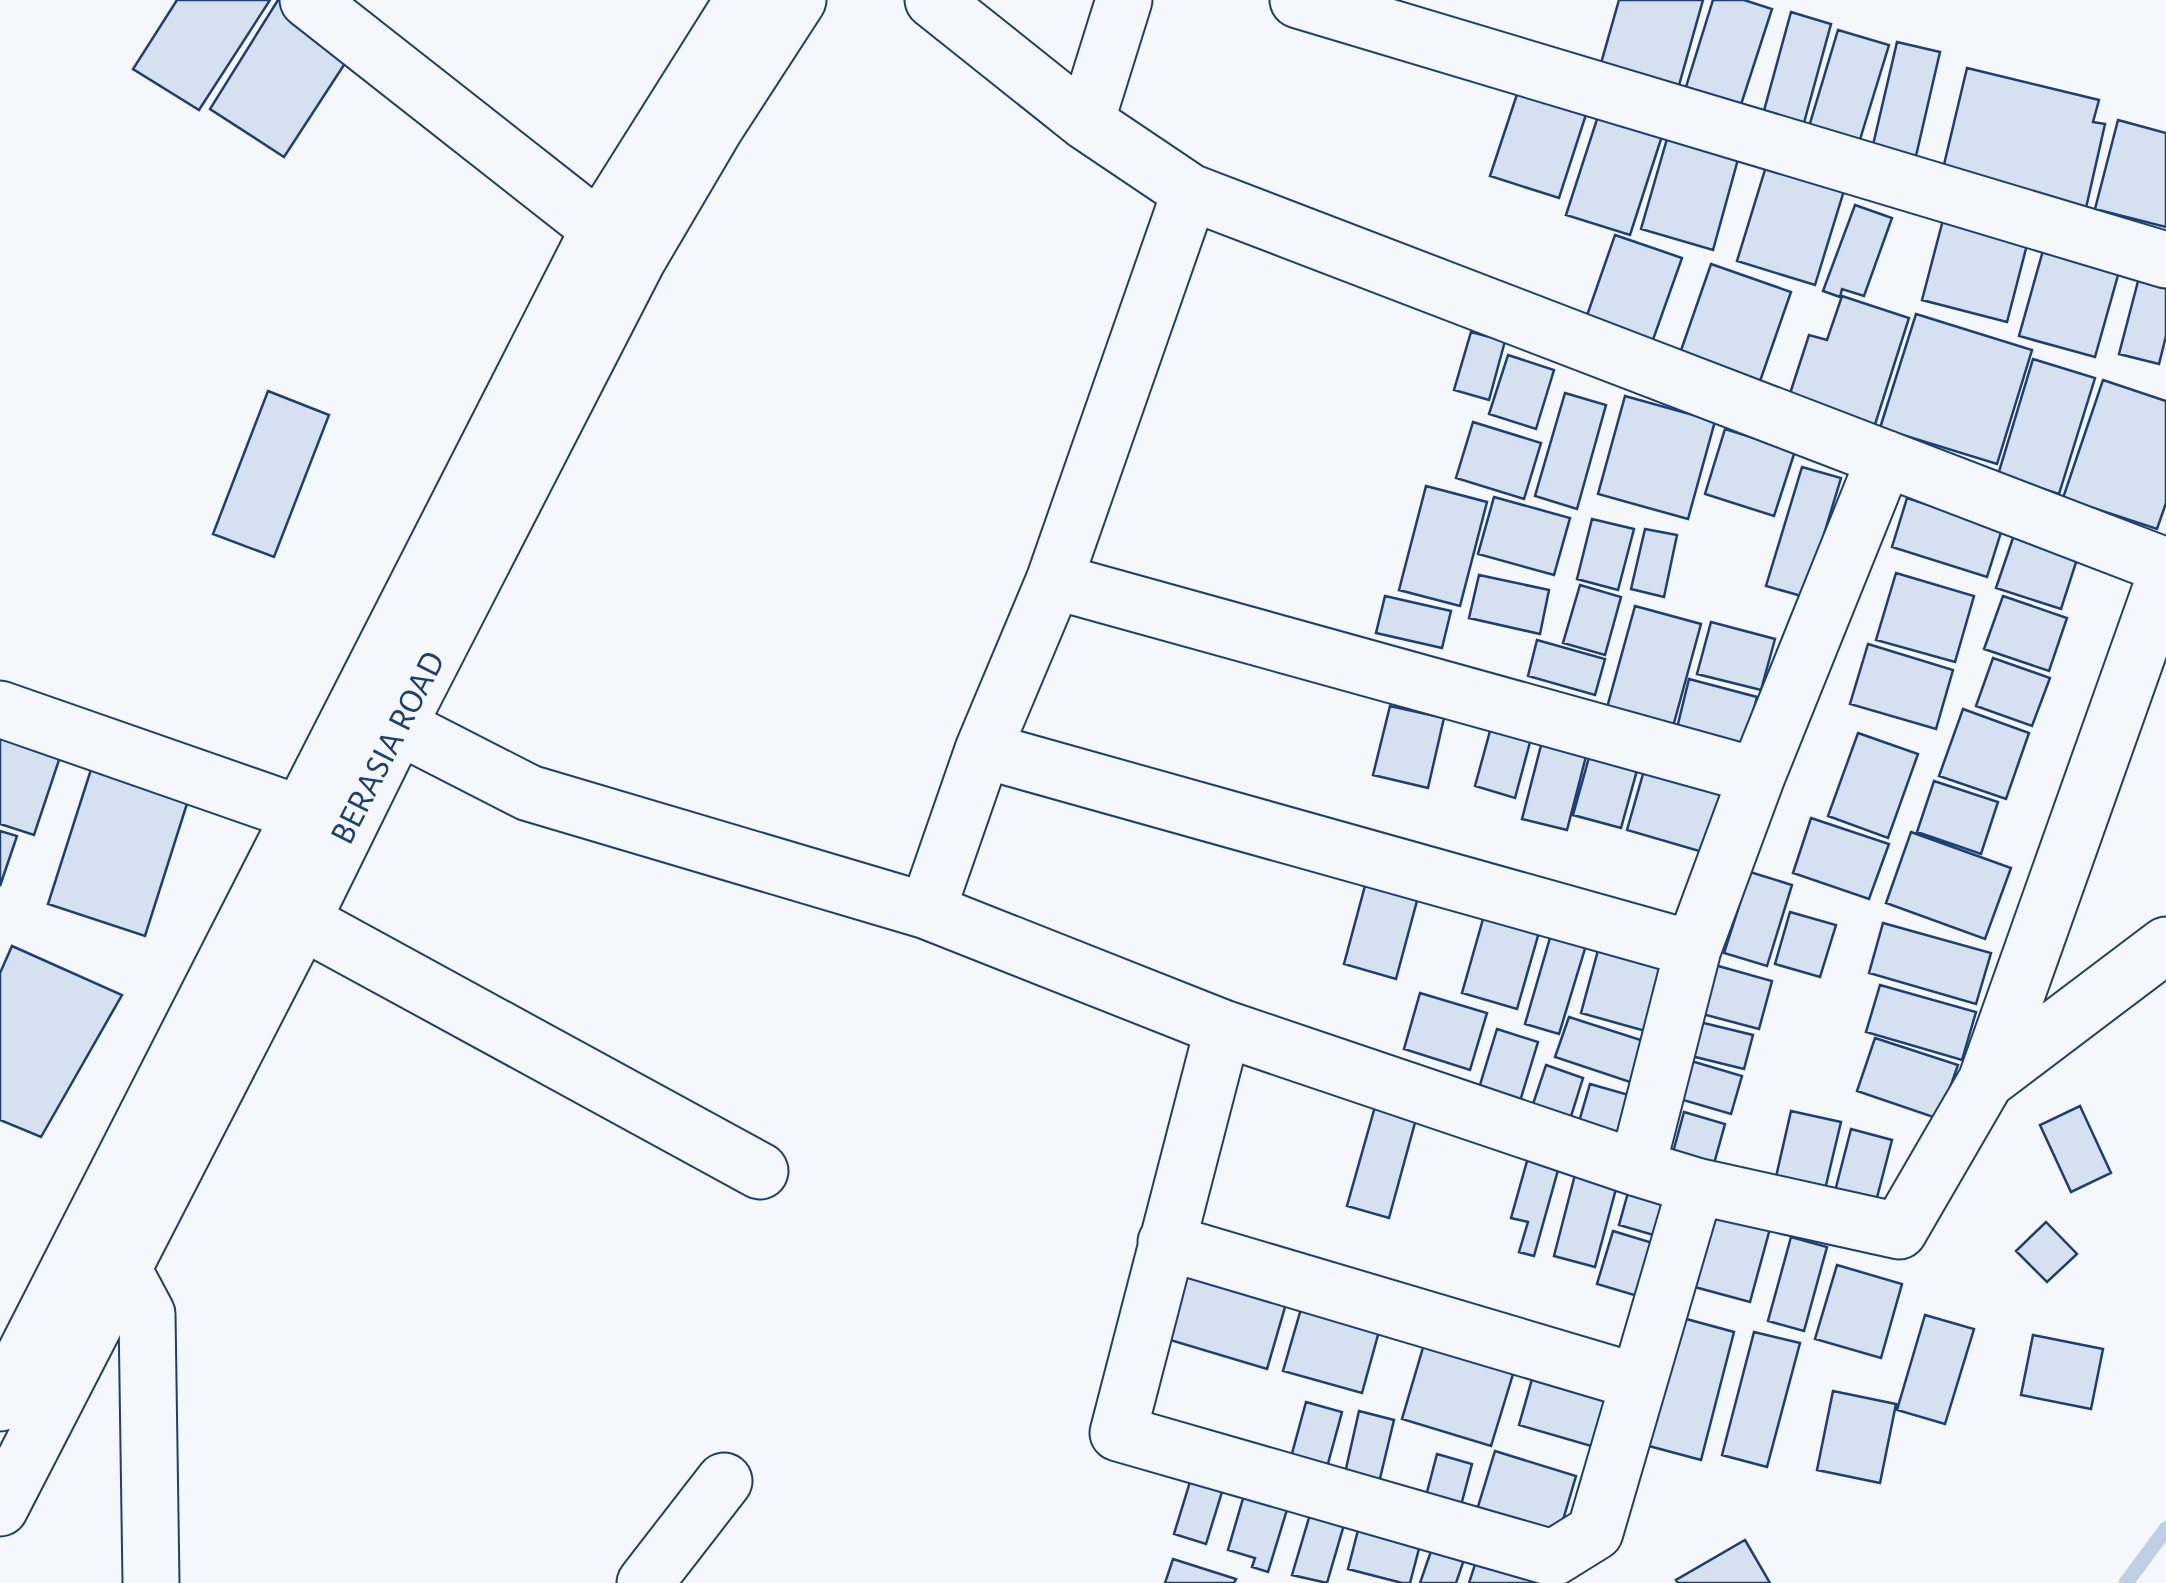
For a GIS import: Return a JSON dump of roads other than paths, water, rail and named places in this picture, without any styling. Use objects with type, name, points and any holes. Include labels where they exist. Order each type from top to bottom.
[{"type":"street","points":[[308,0],[618,244]]},
{"type":"street","name":"BERASIA ROAD","points":[[0,1404],[322,826],[743,0]]},
{"type":"street","name":"BERASIA ROAD","points":[[0,1508],[302,921],[322,826],[398,726],[618,244],[715,128],[798,0]]},
{"type":"street","points":[[398,726],[528,792],[927,911],[1222,1028],[1638,1168],[1696,1186],[1899,1231],[1986,1081],[2166,570],[1190,192],[1086,122],[932,0]]},
{"type":"street","points":[[1086,122],[1124,0]]},
{"type":"street","points":[[1298,0],[2166,260]]},
{"type":"street","points":[[927,911],[983,750],[1054,581],[1190,192]]},
{"type":"street","points":[[1638,1168],[1693,949],[1757,776],[1885,458]]},
{"type":"street","points":[[1054,581],[1757,776]]},
{"type":"street","points":[[0,709],[322,826]]},
{"type":"street","points":[[983,750],[1693,949]]},
{"type":"street","points":[[302,921],[760,1172]]},
{"type":"street","points":[[1986,1081],[2166,945]]},
{"type":"street","points":[[1222,1028],[1118,1433],[1553,1558],[1595,1532],[1696,1186]]},
{"type":"street","points":[[1166,1242],[1638,1382]]},
{"type":"street","points":[[123,1270],[147,1314],[151,1583]]},
{"type":"street","points":[[645,1583],[724,1481]]},
{"type":"waterway","points":[[2126,1583],[2166,1529]]}]
